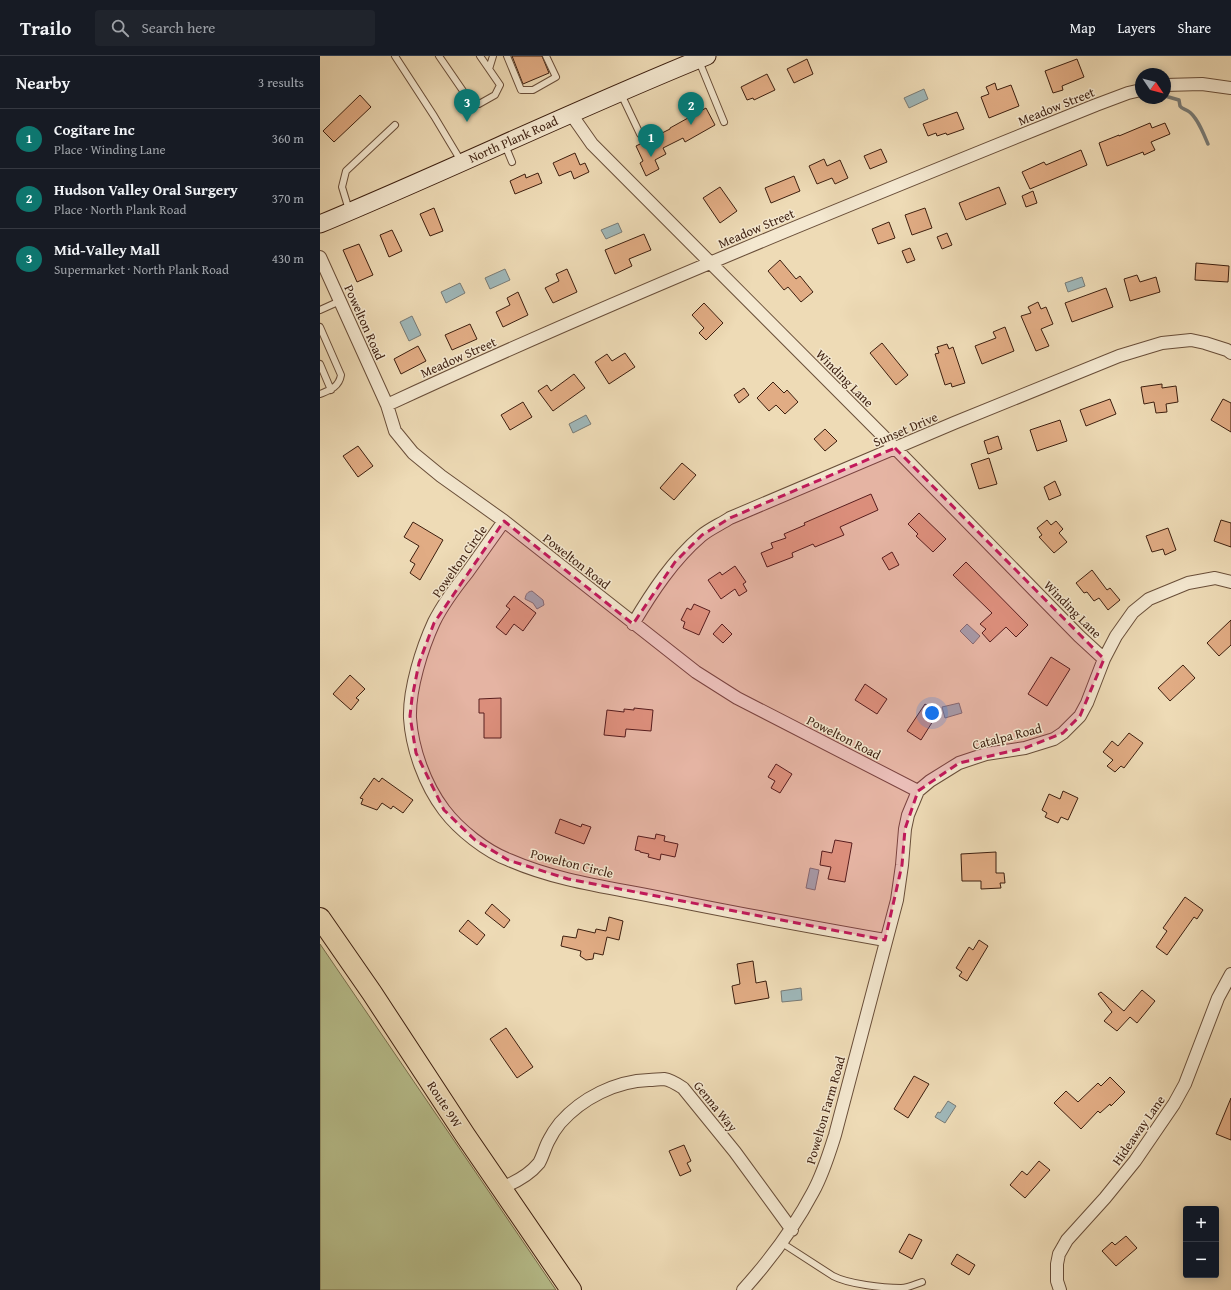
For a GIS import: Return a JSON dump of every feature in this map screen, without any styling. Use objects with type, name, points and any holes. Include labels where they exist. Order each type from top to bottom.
[{"type":"highway","name":"Route 9W","points":[[320,918],[571,1290]]},
{"type":"main road","name":"North Plank Road","points":[[322,220],[349,212],[571,114],[703,58]]},
{"type":"street","points":[[1171,85],[1202,84],[1231,88]]},
{"type":"street","name":"Meadow Street","points":[[387,405],[709,263],[1096,105],[1135,91]]},
{"type":"street","name":"Winding Lane","points":[[571,114],[592,144],[895,448],[1078,636],[1104,659]]},
{"type":"street","name":"Powelton Road","points":[[320,257],[387,405],[395,432],[413,453],[441,476],[504,521],[633,624],[696,672],[737,698],[918,791]]},
{"type":"street","name":"Sunset Drive","points":[[633,624],[649,597],[675,562],[702,535],[730,518],[954,423],[1119,356],[1162,343],[1191,340],[1227,350],[1231,353]]},
{"type":"street","name":"Powelton Circle","points":[[504,521],[444,604],[434,623],[414,680],[410,716],[416,754],[423,772],[444,810],[460,827],[491,851],[508,860],[546,874],[743,915],[885,940]]},
{"type":"street","name":"Catalpa Road","points":[[885,940],[897,900],[908,815],[918,791],[930,781],[959,763],[986,754],[1024,748],[1054,739],[1063,733],[1080,716],[1087,704],[1104,659],[1116,636],[1133,612],[1149,599],[1188,583],[1215,578],[1231,582]]},
{"type":"street","name":"Powelton Farm Road","points":[[743,1290],[792,1230],[814,1191],[828,1157],[885,940]]},
{"type":"street","name":"Hideaway Lane","points":[[1060,1290],[1057,1264],[1059,1254],[1067,1240],[1105,1198],[1135,1161],[1174,1104],[1184,1084],[1218,998],[1231,974]]},
{"type":"street","name":"Genna Way","points":[[501,1188],[532,1170],[539,1162],[549,1140],[559,1124],[571,1111],[586,1101],[616,1086],[638,1080],[663,1079],[672,1081],[684,1088],[735,1152],[792,1230]]},
{"type":"lane","points":[[395,56],[462,162]]},
{"type":"lane","points":[[439,56],[472,104],[479,104],[495,94],[500,85],[480,56]]},
{"type":"lane","points":[[489,69],[493,56]]},
{"type":"lane","points":[[507,56],[521,90],[533,90],[556,77],[546,56]]},
{"type":"lane","points":[[703,58],[724,122]]},
{"type":"lane","points":[[620,93],[640,134]]},
{"type":"lane","points":[[349,212],[342,187],[346,171],[395,125]]},
{"type":"lane","points":[[504,144],[512,162]]},
{"type":"lane","points":[[320,310],[340,301]]},
{"type":"lane","points":[[320,327],[341,375],[340,380],[334,389],[320,394]]},
{"type":"lane","points":[[320,364],[331,390]]},
{"type":"lane","points":[[782,1243],[841,1280],[902,1288],[922,1282]]},
{"type":"highlighted area","points":[[895,448],[1104,659],[1080,716],[1063,733],[1025,748],[959,763],[918,791],[905,829],[902,865],[885,940],[568,879],[508,860],[475,840],[444,810],[416,753],[410,716],[412,698],[419,663],[434,623],[504,521],[633,624],[675,562],[702,535],[730,518]]},
{"type":"green space","points":[[320,944],[556,1290],[320,1290]]},
{"type":"water","points":[[924,89],[928,99],[909,108],[904,98]]},
{"type":"water","points":[[618,223],[622,232],[606,239],[601,230]]},
{"type":"water","points":[[505,269],[510,280],[490,289],[485,278]]},
{"type":"water","points":[[1082,277],[1085,286],[1068,292],[1065,283]]},
{"type":"water","points":[[460,283],[465,293],[446,303],[441,292]]},
{"type":"water","points":[[412,316],[421,335],[409,341],[400,322]]},
{"type":"water","points":[[586,415],[591,424],[573,433],[569,424]]},
{"type":"water","points":[[532,591],[543,600],[544,605],[537,609],[533,603],[525,599],[527,594]]},
{"type":"water","points":[[967,624],[980,636],[973,644],[960,631]]},
{"type":"water","points":[[959,703],[962,713],[945,718],[942,707]]},
{"type":"water","points":[[810,868],[819,870],[815,890],[806,888]]},
{"type":"water","points":[[801,988],[802,1000],[782,1002],[781,991]]},
{"type":"water","points":[[948,1101],[956,1106],[945,1123],[935,1117],[938,1112],[940,1113]]},
{"type":"building","points":[[512,56],[542,56],[549,73],[523,84]]},
{"type":"building","points":[[807,59],[813,74],[794,83],[787,69]]},
{"type":"building","points":[[1077,59],[1084,77],[1062,86],[1063,90],[1053,93],[1045,71]]},
{"type":"building","points":[[767,74],[775,90],[754,100],[753,98],[747,100],[741,87]]},
{"type":"building","points":[[995,83],[997,90],[1011,85],[1019,106],[989,118],[981,97],[989,94],[986,87]]},
{"type":"building","points":[[360,95],[371,107],[334,142],[323,131]]},
{"type":"building","points":[[706,108],[715,125],[685,142],[683,138],[663,148],[666,154],[655,160],[659,169],[646,176],[640,163],[643,161],[636,146],[670,129]]},
{"type":"building","points":[[957,112],[964,129],[947,135],[946,133],[937,136],[936,133],[928,136],[923,124]]},
{"type":"building","points":[[1150,123],[1152,128],[1165,123],[1170,134],[1151,142],[1155,150],[1144,155],[1143,152],[1107,166],[1099,143]]},
{"type":"building","points":[[881,149],[887,162],[870,169],[864,156]]},
{"type":"building","points":[[1081,150],[1087,165],[1030,189],[1022,172],[1044,162],[1046,165]]},
{"type":"building","points":[[575,153],[580,165],[585,163],[589,172],[574,179],[571,171],[559,176],[553,163]]},
{"type":"building","points":[[824,159],[827,166],[840,160],[848,178],[835,184],[832,178],[817,184],[809,166]]},
{"type":"building","points":[[538,173],[542,183],[515,194],[510,181],[525,174],[526,178]]},
{"type":"building","points":[[794,176],[800,191],[771,203],[765,188]]},
{"type":"building","points":[[720,187],[737,211],[720,223],[703,198]]},
{"type":"building","points":[[999,187],[1006,204],[966,220],[959,203]]},
{"type":"building","points":[[1033,191],[1037,203],[1026,207],[1022,196]]},
{"type":"building","points":[[434,208],[443,231],[430,236],[420,214]]},
{"type":"building","points":[[925,208],[932,228],[912,235],[905,215]]},
{"type":"building","points":[[889,222],[895,238],[878,244],[872,229]]},
{"type":"building","points":[[392,230],[402,251],[389,257],[380,235]]},
{"type":"building","points":[[947,233],[952,245],[942,249],[937,237]]},
{"type":"building","points":[[644,234],[651,250],[629,259],[632,266],[615,274],[605,250]]},
{"type":"building","points":[[359,244],[373,275],[357,282],[343,250]]},
{"type":"building","points":[[910,248],[915,260],[907,263],[902,251]]},
{"type":"building","points":[[780,260],[796,279],[800,276],[813,292],[801,302],[788,287],[784,290],[768,271]]},
{"type":"building","points":[[1196,263],[1229,266],[1228,282],[1195,280]]},
{"type":"building","points":[[567,269],[577,292],[553,303],[545,288],[559,281],[556,274]]},
{"type":"building","points":[[1137,275],[1140,282],[1156,277],[1160,292],[1130,301],[1124,279]]},
{"type":"building","points":[[1106,288],[1113,307],[1072,322],[1065,303]]},
{"type":"building","points":[[518,292],[528,315],[503,327],[496,312],[510,305],[507,298]]},
{"type":"building","points":[[1038,302],[1041,309],[1046,307],[1053,324],[1041,329],[1049,346],[1036,351],[1021,316],[1031,313],[1028,307]]},
{"type":"building","points":[[704,303],[723,323],[706,340],[699,333],[704,328],[692,315]]},
{"type":"building","points":[[470,324],[477,339],[452,350],[445,335]]},
{"type":"building","points":[[1005,327],[1014,351],[982,364],[975,346],[996,338],[993,332]]},
{"type":"building","points":[[882,343],[908,375],[896,385],[870,353]]},
{"type":"building","points":[[947,344],[949,349],[953,347],[965,383],[952,387],[951,383],[945,385],[935,354],[939,353],[937,347]]},
{"type":"building","points":[[418,346],[426,361],[401,374],[394,359]]},
{"type":"building","points":[[625,353],[635,367],[609,384],[595,362],[607,354],[612,361]]},
{"type":"building","points":[[574,374],[585,388],[553,411],[538,391],[547,385],[551,391]]},
{"type":"building","points":[[773,382],[784,393],[787,390],[798,402],[785,414],[776,405],[769,411],[757,398]]},
{"type":"building","points":[[1162,384],[1162,388],[1176,386],[1178,402],[1166,404],[1167,412],[1156,413],[1154,402],[1144,404],[1141,387]]},
{"type":"building","points":[[744,388],[749,395],[739,403],[734,395]]},
{"type":"building","points":[[1110,399],[1116,414],[1086,426],[1080,410]]},
{"type":"building","points":[[1223,399],[1231,403],[1231,432],[1211,420]]},
{"type":"building","points":[[523,402],[532,417],[510,430],[501,415]]},
{"type":"building","points":[[1060,420],[1067,441],[1037,451],[1030,430]]},
{"type":"building","points":[[825,429],[837,441],[825,451],[814,439]]},
{"type":"building","points":[[998,436],[1002,449],[988,454],[984,441]]},
{"type":"building","points":[[358,446],[373,466],[358,477],[343,456]]},
{"type":"building","points":[[989,458],[997,484],[979,489],[971,464]]},
{"type":"building","points":[[682,463],[696,475],[674,500],[660,488]]},
{"type":"building","points":[[1055,481],[1061,495],[1049,500],[1044,487]]},
{"type":"building","points":[[871,494],[878,510],[840,527],[844,535],[815,547],[813,544],[792,553],[793,557],[767,567],[761,553],[773,548],[771,543],[786,538],[784,534],[805,525],[804,523]]},
{"type":"building","points":[[919,513],[946,539],[933,552],[916,536],[918,534],[908,524]]},
{"type":"building","points":[[1047,520],[1051,525],[1056,521],[1063,529],[1059,533],[1067,542],[1054,553],[1039,537],[1042,535],[1037,528]]},
{"type":"building","points":[[1221,520],[1231,523],[1231,547],[1214,541]]},
{"type":"building","points":[[413,522],[443,540],[420,580],[410,573],[415,564],[410,561],[419,546],[404,537]]},
{"type":"building","points":[[1168,528],[1176,550],[1165,555],[1163,549],[1152,552],[1146,536]]},
{"type":"building","points":[[892,552],[899,565],[889,570],[882,558]]},
{"type":"building","points":[[966,562],[1028,625],[1016,637],[1006,627],[990,642],[982,633],[986,629],[980,624],[992,613],[953,575]]},
{"type":"building","points":[[735,566],[746,582],[743,584],[747,591],[739,596],[735,589],[721,599],[708,580],[720,572],[722,575]]},
{"type":"building","points":[[1092,570],[1107,590],[1110,588],[1120,600],[1108,610],[1099,598],[1094,601],[1087,592],[1084,593],[1076,583]]},
{"type":"building","points":[[514,596],[536,613],[523,631],[514,624],[506,635],[496,627],[510,609],[506,606]]},
{"type":"building","points":[[694,604],[710,611],[699,635],[683,628],[685,622],[681,620],[687,608],[691,610]]},
{"type":"building","points":[[1231,620],[1231,645],[1219,656],[1207,643]]},
{"type":"building","points":[[722,624],[732,634],[723,643],[713,634]]},
{"type":"building","points":[[1051,657],[1070,669],[1047,706],[1028,694]]},
{"type":"building","points":[[1183,665],[1195,678],[1170,701],[1158,688]]},
{"type":"building","points":[[350,675],[365,689],[356,698],[359,700],[351,710],[333,694]]},
{"type":"building","points":[[865,684],[887,699],[877,714],[855,700]]},
{"type":"building","points":[[501,698],[501,738],[484,738],[484,713],[479,713],[479,699]]},
{"type":"building","points":[[925,704],[938,713],[921,740],[907,731]]},
{"type":"building","points":[[634,708],[653,710],[651,731],[626,729],[625,737],[604,735],[607,710],[624,712],[624,709],[634,710]]},
{"type":"building","points":[[1129,733],[1143,743],[1124,768],[1121,766],[1115,772],[1107,766],[1113,760],[1103,752],[1112,741],[1118,746]]},
{"type":"building","points":[[776,764],[792,774],[780,793],[771,788],[775,781],[768,777]]},
{"type":"building","points":[[374,778],[379,782],[382,778],[413,800],[403,813],[393,806],[391,809],[382,803],[377,810],[361,804],[363,799],[360,798]]},
{"type":"building","points":[[1063,791],[1078,798],[1068,820],[1061,817],[1058,823],[1045,817],[1047,813],[1042,810],[1049,794],[1060,799]]},
{"type":"building","points":[[560,819],[581,827],[582,824],[591,827],[584,844],[555,833]]},
{"type":"building","points":[[656,834],[665,836],[664,841],[678,844],[675,857],[661,854],[660,860],[648,857],[649,854],[635,850],[638,836],[655,839]]},
{"type":"building","points":[[835,840],[852,843],[845,882],[828,879],[831,867],[820,865],[822,851],[832,853]]},
{"type":"building","points":[[996,852],[996,873],[1004,873],[1005,883],[1000,883],[1001,888],[981,889],[981,881],[962,881],[961,854]]},
{"type":"building","points":[[1185,897],[1203,910],[1197,919],[1194,917],[1167,955],[1156,947],[1167,931],[1163,928]]},
{"type":"building","points":[[492,904],[510,920],[504,928],[485,913]]},
{"type":"building","points":[[609,917],[623,921],[619,940],[607,937],[603,955],[594,953],[593,959],[586,960],[580,956],[581,951],[561,946],[563,936],[576,938],[578,929],[595,933],[596,929],[606,931]]},
{"type":"building","points":[[468,920],[485,935],[477,945],[459,931]]},
{"type":"building","points":[[979,940],[988,946],[967,981],[959,976],[962,972],[956,968],[969,947],[973,950]]},
{"type":"building","points":[[753,961],[756,983],[766,981],[769,998],[735,1004],[732,986],[740,984],[737,964]]},
{"type":"building","points":[[1142,990],[1155,1001],[1137,1023],[1130,1017],[1117,1031],[1104,1021],[1112,1012],[1098,994],[1101,992],[1124,1011]]},
{"type":"building","points":[[506,1028],[533,1067],[517,1078],[490,1039]]},
{"type":"building","points":[[914,1076],[929,1084],[908,1118],[894,1109]]},
{"type":"building","points":[[1110,1077],[1125,1092],[1111,1106],[1110,1104],[1100,1113],[1098,1111],[1081,1129],[1054,1103],[1066,1091],[1078,1102],[1098,1083],[1101,1086]]},
{"type":"building","points":[[1231,1098],[1231,1140],[1216,1134]]},
{"type":"building","points":[[684,1145],[691,1161],[687,1163],[691,1171],[680,1176],[669,1151]]},
{"type":"building","points":[[1039,1161],[1050,1170],[1025,1198],[1010,1185],[1022,1171],[1027,1175]]},
{"type":"building","points":[[909,1234],[922,1240],[912,1259],[899,1252]]},
{"type":"building","points":[[1126,1236],[1137,1248],[1116,1266],[1102,1251],[1112,1242],[1115,1245]]},
{"type":"building","points":[[957,1254],[975,1265],[969,1275],[951,1264]]},
{"type":"waterway","points":[[1171,98],[1179,100],[1180,106],[1191,113],[1200,126],[1208,144]]},
{"type":"place","name":"Mid-Valley Mall","points":[[467,122]]},
{"type":"place","name":"Hudson Valley Oral Surgery","points":[[691,125]]},
{"type":"place","name":"Cogitare Inc","points":[[651,157]]}]
